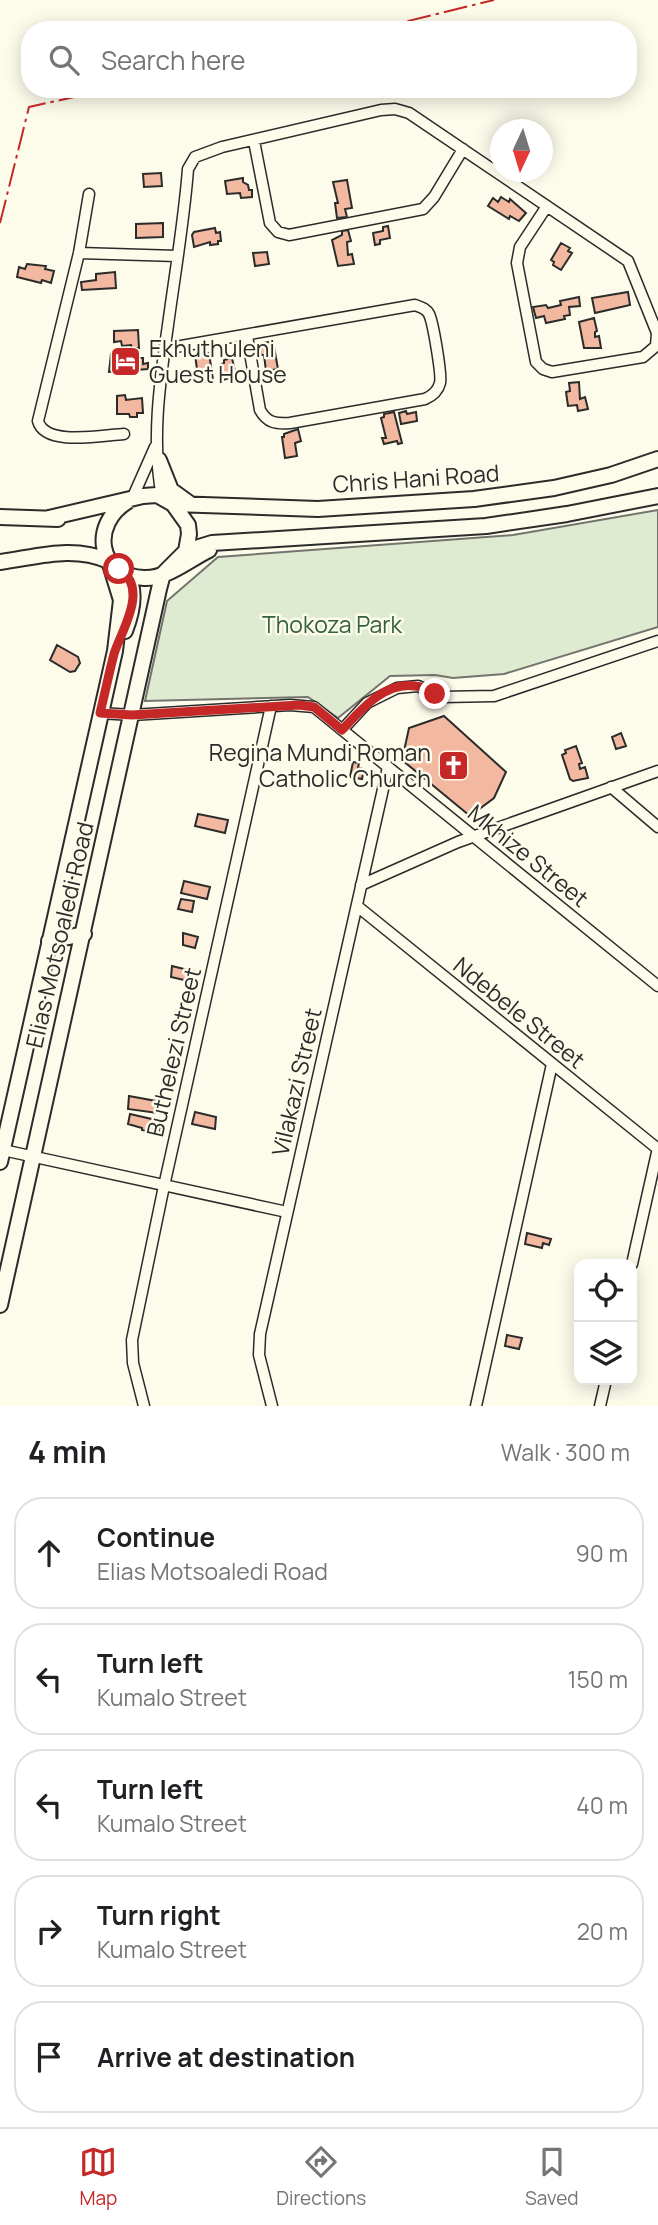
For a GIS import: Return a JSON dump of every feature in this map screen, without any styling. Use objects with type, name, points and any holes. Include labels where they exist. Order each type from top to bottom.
[{"type":"main road","name":"Chris Hani Road","points":[[168,500],[191,504],[318,509],[474,499],[554,488],[611,475],[658,459]]},
{"type":"main road","points":[[159,460],[171,490],[191,504]]},
{"type":"main road","points":[[49,518],[151,495],[168,500],[188,525],[186,551]]},
{"type":"main road","points":[[163,574],[186,551],[212,543],[486,527],[560,516],[658,496]]},
{"type":"main road","points":[[109,562],[103,544],[103,533],[114,512],[132,499]]},
{"type":"main road","points":[[0,517],[83,517],[114,512]]},
{"type":"main road","points":[[0,562],[68,552],[97,556],[125,573],[143,578],[163,574],[208,551],[237,541]]},
{"type":"main road","name":"Elias Motsoaledi Road","points":[[1,1156],[115,651],[121,600],[109,562]]},
{"type":"main road","name":"Elias Motsoaledi Road","points":[[115,651],[131,611],[132,591],[125,573]]},
{"type":"main road","name":"Elias Motsoaledi Road","points":[[0,1305],[163,574]]},
{"type":"main road","points":[[49,942],[84,934]]},
{"type":"street","points":[[168,500],[159,460],[159,384],[188,169],[192,159],[207,151],[390,108],[404,111],[417,117],[628,261],[657,333],[656,346],[643,357],[552,372],[540,368],[533,353],[517,263],[520,247],[547,206]]},
{"type":"street","points":[[254,141],[270,223],[278,232],[289,234],[423,209],[434,197],[463,149]]},
{"type":"street","points":[[89,194],[79,253],[38,416],[40,427],[50,436],[124,434]]},
{"type":"street","points":[[79,253],[177,256]]},
{"type":"street","points":[[164,349],[418,306],[429,316],[440,384],[433,394],[425,398],[290,423],[272,423],[265,419],[260,410],[247,336]]},
{"type":"street","points":[[132,499],[152,458],[158,436]]},
{"type":"street","points":[[342,730],[367,703],[397,688],[418,686],[442,697],[494,696],[658,640]]},
{"type":"street","name":"Mkhize Street","points":[[100,713],[132,715],[271,706],[314,707],[658,986]]},
{"type":"street","name":"Buthelezi Street","points":[[144,1406],[131,1352],[164,1186],[271,706]]},
{"type":"street","name":"Vilakazi Street","points":[[272,1406],[258,1344],[388,767]]},
{"type":"street","points":[[361,885],[474,837],[658,771]]},
{"type":"street","points":[[611,787],[658,827]]},
{"type":"street","name":"Ndebele Street","points":[[357,906],[658,1149]]},
{"type":"street","points":[[476,1406],[552,1064]]},
{"type":"street","points":[[633,1259],[658,1149]]},
{"type":"street","points":[[1,1156],[34,1156],[287,1212]]},
{"type":"street","points":[[600,1406],[605,1385]]},
{"type":"green space","name":"Thokoza Park","points":[[658,510],[658,627],[504,674],[453,678],[435,675],[390,676],[338,718],[308,697],[145,701],[167,601],[218,557],[513,535]]},
{"type":"building","points":[[161,173],[162,186],[144,187],[143,174]]},
{"type":"building","points":[[243,178],[249,190],[252,190],[252,197],[241,198],[240,193],[227,194],[225,181]]},
{"type":"building","points":[[347,180],[352,208],[345,209],[347,217],[337,218],[335,203],[338,203],[333,182]]},
{"type":"building","points":[[501,197],[509,202],[510,199],[526,213],[519,221],[510,216],[509,219],[488,206],[493,198],[498,202]]},
{"type":"building","points":[[163,223],[163,237],[136,238],[136,224]]},
{"type":"building","points":[[388,226],[390,238],[380,240],[380,244],[375,245],[373,233],[383,231],[383,227]]},
{"type":"building","points":[[215,228],[216,233],[220,232],[221,241],[218,241],[218,244],[210,245],[210,242],[194,247],[194,232]]},
{"type":"building","points":[[348,230],[351,241],[347,242],[348,255],[352,254],[354,264],[338,266],[332,240],[342,235],[342,231]]},
{"type":"building","points":[[561,243],[570,248],[568,251],[572,253],[561,270],[553,265],[551,260]]},
{"type":"building","points":[[267,252],[269,264],[255,266],[253,253]]},
{"type":"building","points":[[27,264],[46,266],[45,269],[54,271],[51,283],[17,277],[19,267],[25,269]]},
{"type":"building","points":[[115,272],[116,288],[82,290],[81,282],[96,280],[96,274]]},
{"type":"building","points":[[628,292],[630,305],[595,313],[592,298]]},
{"type":"building","points":[[579,297],[580,306],[569,307],[570,315],[564,316],[565,319],[546,323],[544,316],[536,318],[533,307],[546,305],[548,308],[561,305],[560,301]]},
{"type":"building","points":[[594,318],[597,331],[595,337],[599,336],[601,348],[584,348],[579,322]]},
{"type":"building","points":[[138,330],[139,348],[122,346],[121,341],[114,342],[114,331]]},
{"type":"building","points":[[273,341],[278,369],[266,371],[259,344]]},
{"type":"building","name":"Ekhuthuleni Guest House","points":[[137,352],[138,358],[143,358],[143,364],[148,363],[148,369],[109,372],[111,354]]},
{"type":"building","points":[[209,353],[213,380],[199,383],[195,355]]},
{"type":"building","points":[[232,358],[236,376],[223,380],[220,365],[224,360]]},
{"type":"building","points":[[579,382],[580,399],[585,397],[588,409],[578,411],[577,405],[568,406],[566,392],[570,391],[569,383]]},
{"type":"building","points":[[125,395],[126,400],[142,398],[143,413],[137,413],[137,417],[117,414],[117,396]]},
{"type":"building","points":[[406,411],[407,414],[416,412],[417,421],[401,424],[399,413]]},
{"type":"building","points":[[394,412],[402,443],[398,444],[397,441],[384,444],[382,438],[386,438],[381,418],[384,414]]},
{"type":"building","points":[[298,429],[301,441],[295,443],[297,456],[285,458],[282,437]]},
{"type":"building","points":[[57,645],[78,657],[80,663],[75,671],[70,672],[50,660]]},
{"type":"building","name":"Regina Mundi Roman Catholic Church","points":[[444,716],[506,772],[494,798],[470,816],[402,760],[409,728]]},
{"type":"building","points":[[621,733],[626,746],[616,749],[612,737]]},
{"type":"building","points":[[576,746],[582,763],[579,764],[580,769],[585,767],[588,778],[573,781],[562,755],[566,753],[565,750]]},
{"type":"building","points":[[353,762],[359,763],[358,768],[364,769],[362,779],[350,777]]},
{"type":"building","points":[[198,814],[228,820],[225,833],[195,826]]},
{"type":"building","points":[[184,881],[210,887],[207,899],[181,893]]},
{"type":"building","points":[[181,899],[194,901],[192,912],[178,909]]},
{"type":"building","points":[[183,933],[198,937],[195,948],[183,945]]},
{"type":"building","points":[[172,966],[196,972],[193,982],[171,977]]},
{"type":"building","points":[[129,1096],[156,1101],[159,1105],[157,1113],[128,1109]]},
{"type":"building","points":[[195,1112],[216,1117],[215,1129],[192,1124]]},
{"type":"building","points":[[130,1114],[162,1124],[159,1134],[128,1124]]},
{"type":"building","points":[[527,1233],[551,1239],[549,1245],[543,1243],[542,1248],[525,1244]]},
{"type":"building","points":[[507,1335],[522,1338],[519,1349],[505,1346]]},
{"type":"power","points":[[408,21],[494,0]]},
{"type":"power","points":[[0,223],[29,107],[70,98]]},
{"type":"place","name":"Ekhuthuleni Guest House","points":[[126,362]]},
{"type":"place","name":"Regina Mundi Roman Catholic Church","points":[[454,766]]},
{"type":"route","points":[[119,569],[131,582],[131,611],[115,651],[100,713],[132,715],[306,705],[314,707],[342,730],[367,703],[397,688],[418,686],[435,694]]}]
